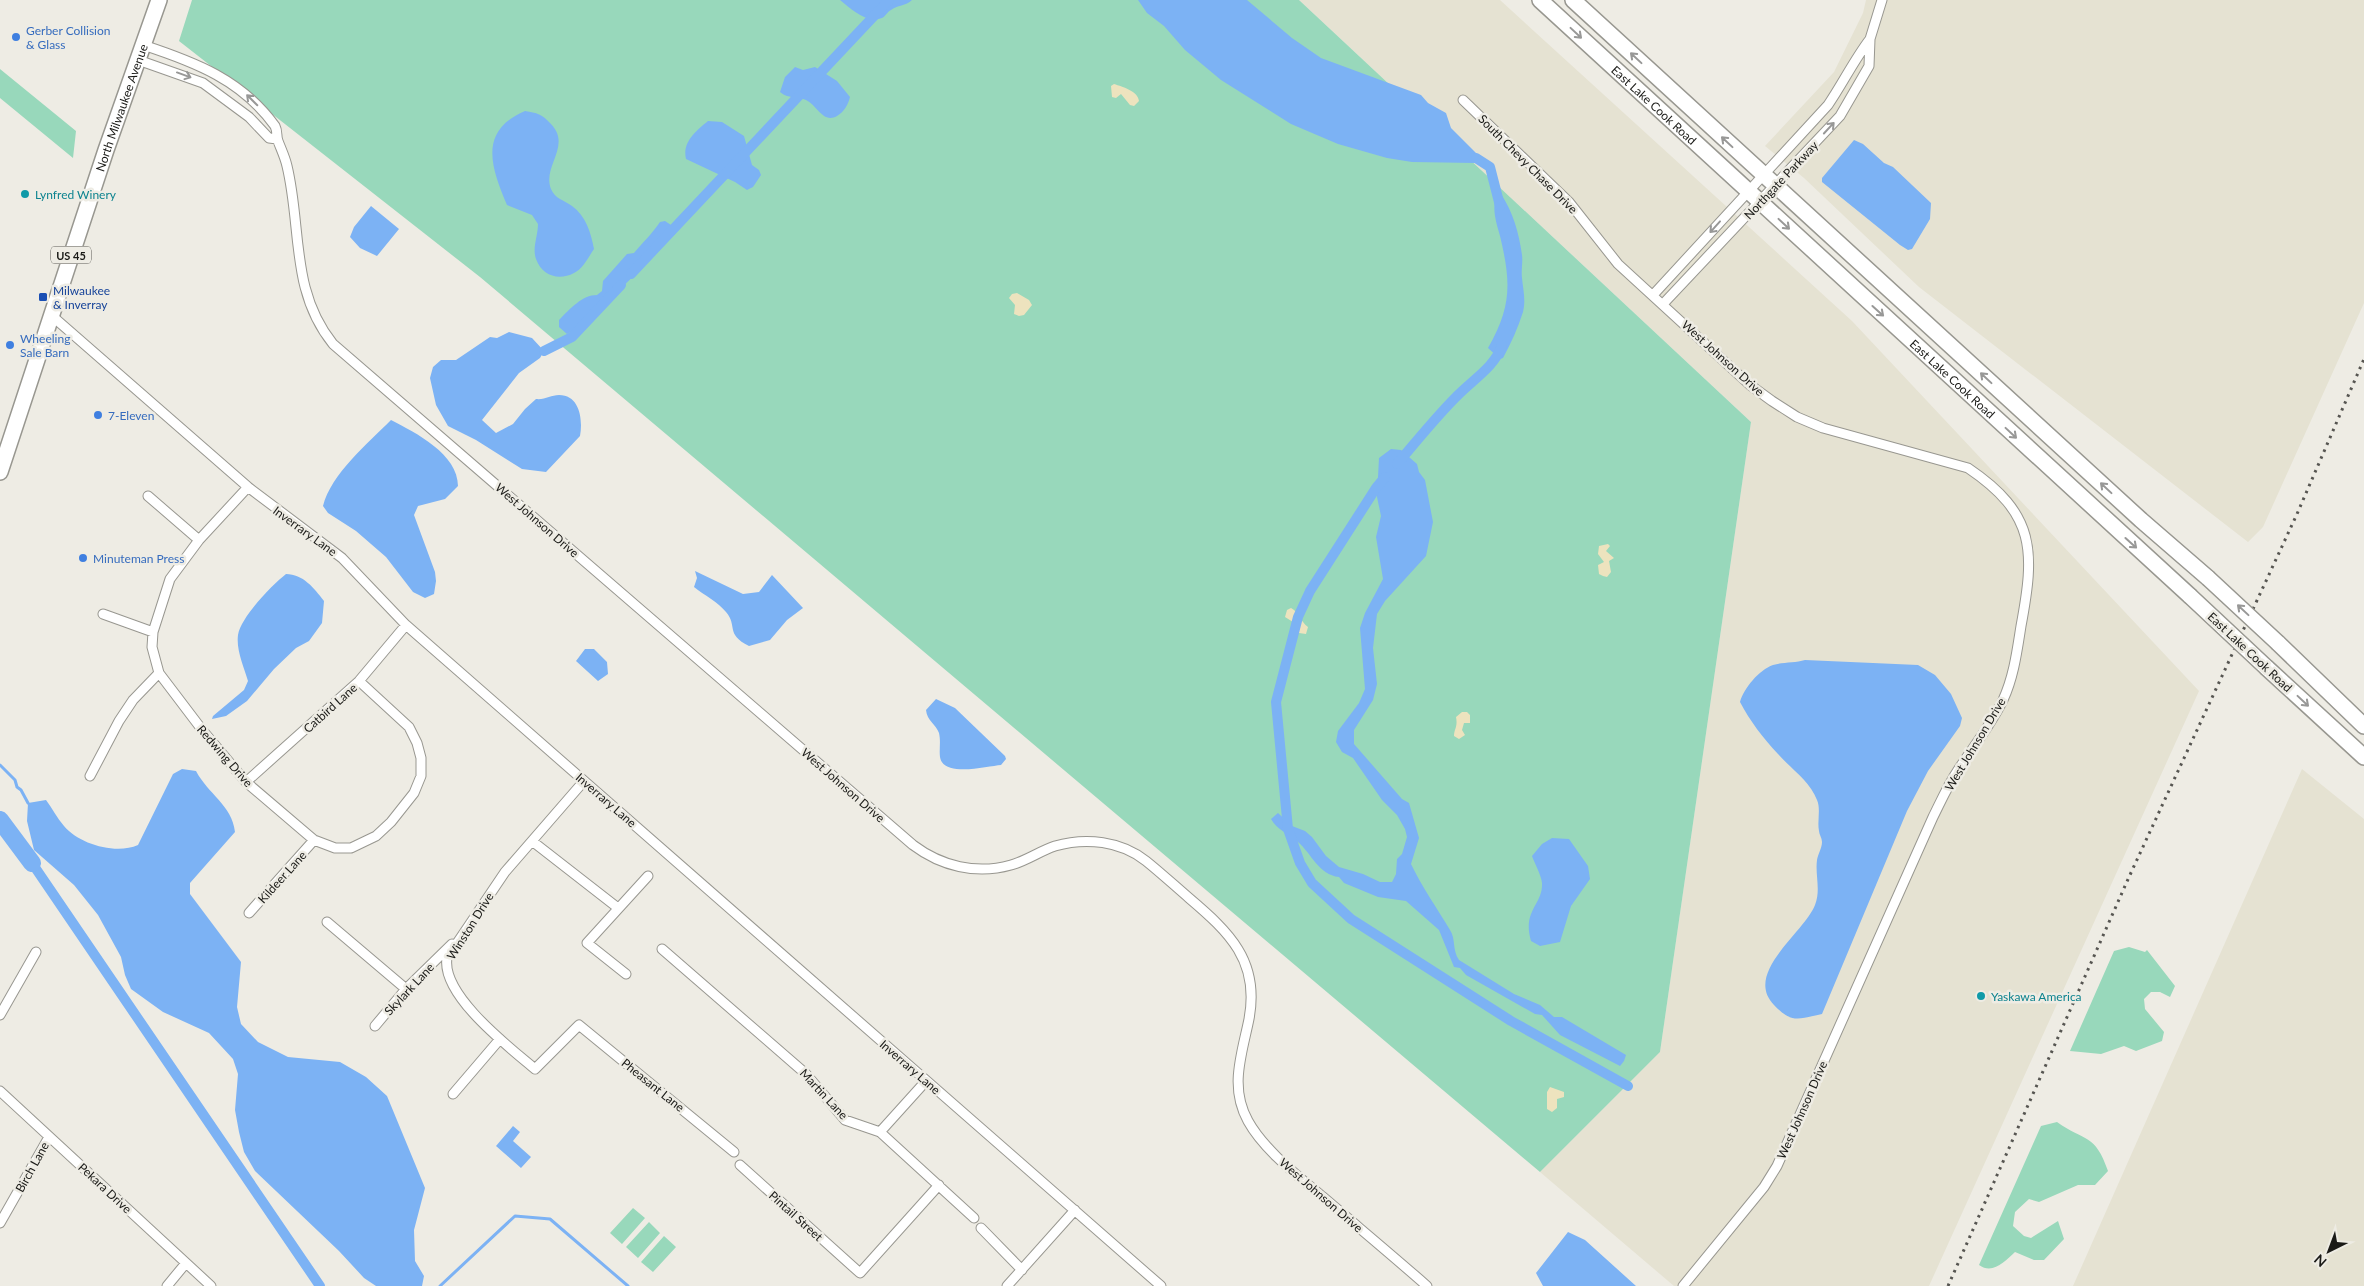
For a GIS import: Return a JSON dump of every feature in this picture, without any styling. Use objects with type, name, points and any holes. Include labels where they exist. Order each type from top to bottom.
[{"type":"main road","name":"North Milwaukee Avenue","points":[[0,472],[51,315],[159,0]]},
{"type":"main road","name":"East Lake Cook Road","points":[[1540,0],[2364,757]]},
{"type":"main road","name":"East Lake Cook Road","points":[[1573,0],[2140,520],[2208,578],[2364,726]]},
{"type":"street","name":"Northgate Parkway","points":[[1663,304],[1840,116],[1856,92],[1869,66],[1870,39],[1882,0]]},
{"type":"street","name":"Northgate Parkway","points":[[1653,295],[1828,105],[1844,81],[1854,60],[1870,39]]},
{"type":"street","name":"West Johnson Drive","points":[[143,45],[196,63],[232,83],[252,99],[278,132],[277,139],[287,166],[304,287],[311,310],[322,331],[333,344],[913,845],[924,853],[944,862],[974,869],[1014,865],[1056,846],[1085,841],[1112,844],[1130,851],[1145,860],[1219,923],[1236,944],[1245,963],[1250,984],[1249,1018],[1237,1071],[1240,1100],[1248,1121],[1278,1159],[1427,1286]]},
{"type":"street","points":[[138,60],[203,83],[249,117],[269,138],[277,139]]},
{"type":"street","name":"South Chevy Chase Drive","points":[[1463,100],[1569,202],[1618,264],[1653,295]]},
{"type":"street","name":"West Johnson Drive","points":[[1653,295],[1750,385],[1798,417],[1823,428],[1968,468],[1988,482],[2004,497],[2023,525],[2030,562],[2028,591],[2011,680],[2002,701],[1990,724],[1957,772],[1933,817],[1777,1166],[1764,1187],[1683,1286]]},
{"type":"street","name":"Inverrary Lane","points":[[51,315],[248,487],[342,558],[406,626],[1161,1286]]},
{"type":"street","name":"Redwing Drive","points":[[248,487],[199,540],[170,579],[153,632],[152,647],[159,673],[203,731],[246,782],[314,840],[335,848],[350,848],[376,836],[391,822],[414,793],[421,776],[421,758],[417,743],[409,727],[359,681]]},
{"type":"street","points":[[148,496],[199,540]]},
{"type":"street","points":[[103,614],[153,632]]},
{"type":"street","name":"Catbird Lane","points":[[246,782],[359,681],[406,626]]},
{"type":"street","points":[[90,776],[119,721],[133,700],[159,673]]},
{"type":"street","name":"Winston Drive","points":[[572,1032],[535,1070],[478,1019],[450,979],[446,966],[447,958],[505,872],[584,780]]},
{"type":"street","name":"Kildeer Lane","points":[[249,913],[314,840]]},
{"type":"street","points":[[532,841],[618,908]]},
{"type":"street","points":[[626,974],[587,943],[648,876]]},
{"type":"street","points":[[327,922],[406,989]]},
{"type":"street","name":"Skylark Lane","points":[[375,1026],[406,989],[465,931]]},
{"type":"street","name":"Martin Lane","points":[[662,949],[806,1074],[845,1120],[880,1132],[974,1218]]},
{"type":"street","points":[[0,1015],[36,952]]},
{"type":"street","name":"Pheasant Lane","points":[[572,1032],[579,1025],[734,1152]]},
{"type":"street","points":[[453,1094],[500,1039]]},
{"type":"street","points":[[880,1132],[926,1081]]},
{"type":"street","name":"Pekara Drive","points":[[0,1091],[211,1286]]},
{"type":"street","name":"Birch Lane","points":[[0,1223],[49,1136]]},
{"type":"street","name":"Pintail Street","points":[[740,1165],[860,1273],[940,1185]]},
{"type":"street","points":[[1007,1286],[1075,1210]]},
{"type":"street","points":[[982,1228],[1022,1270]]},
{"type":"street","points":[[167,1286],[186,1263]]},
{"type":"shaded area","points":[[1299,0],[1500,0],[1852,321],[2199,691],[1929,1286],[1674,1286],[1540,1172],[1660,1052],[1751,422]]},
{"type":"shaded area","points":[[1866,0],[2364,0],[2364,303],[2263,527],[2248,542],[1919,287],[1804,178],[1765,146],[1834,72],[1863,13]]},
{"type":"shaded area","points":[[2302,769],[2364,819],[2364,1286],[2073,1286]]},
{"type":"green space","points":[[192,0],[1299,0],[1751,422],[1660,1052],[1540,1172],[480,277],[179,41]]},
{"type":"green space","points":[[0,69],[76,131],[73,158],[0,98]]},
{"type":"green space","points":[[2129,947],[2145,952],[2147,950],[2175,986],[2170,997],[2160,992],[2151,992],[2144,999],[2145,1009],[2164,1032],[2162,1041],[2136,1051],[2124,1046],[2101,1054],[2070,1051],[2114,951]]},
{"type":"green space","points":[[2057,1122],[2094,1144],[2108,1171],[2095,1185],[2078,1185],[2039,1202],[2029,1199],[2015,1212],[2013,1226],[2024,1236],[2031,1238],[2058,1221],[2064,1239],[2044,1260],[2034,1260],[2015,1252],[1999,1266],[1984,1268],[1979,1265],[2041,1126]]},
{"type":"green space","points":[[633,1208],[645,1218],[622,1244],[610,1233]]},
{"type":"green space","points":[[649,1222],[660,1233],[638,1258],[626,1247]]},
{"type":"green space","points":[[664,1236],[676,1247],[653,1272],[641,1262]]},
{"type":"sand","points":[[1114,84],[1133,92],[1139,101],[1134,106],[1130,105],[1121,94],[1116,98],[1112,97],[1111,86]]},
{"type":"sand","points":[[1017,293],[1029,300],[1032,305],[1024,315],[1019,316],[1014,314],[1015,305],[1009,298],[1012,294]]},
{"type":"sand","points":[[1608,544],[1610,546],[1606,551],[1614,558],[1609,561],[1611,572],[1607,577],[1599,574],[1598,565],[1604,562],[1598,554],[1599,546]]},
{"type":"sand","points":[[1291,608],[1308,627],[1306,634],[1299,633],[1293,622],[1285,617],[1287,610]]},
{"type":"sand","points":[[1462,712],[1467,712],[1470,715],[1470,723],[1464,723],[1462,730],[1465,735],[1459,739],[1454,736],[1457,723],[1456,717]]},
{"type":"sand","points":[[1550,1087],[1564,1092],[1564,1097],[1557,1099],[1557,1108],[1552,1112],[1547,1109],[1547,1092]]},
{"type":"water","points":[[840,0],[912,0],[893,8],[882,18],[871,19],[860,15]]},
{"type":"water","points":[[1138,0],[1247,0],[1292,38],[1321,58],[1421,95],[1428,103],[1446,113],[1451,128],[1477,154],[1475,163],[1412,162],[1387,158],[1338,144],[1291,124],[1221,80],[1185,50],[1164,26],[1147,13]]},
{"type":"water","points":[[795,67],[803,70],[815,67],[837,81],[850,97],[842,112],[837,116],[828,118],[810,102],[786,96],[780,92],[785,77]]},
{"type":"water","points":[[525,111],[542,116],[557,132],[558,148],[549,181],[551,189],[557,197],[572,206],[581,215],[587,225],[594,249],[580,269],[563,277],[547,273],[539,265],[535,255],[538,224],[532,215],[507,205],[493,164],[492,151],[494,140],[500,129],[510,119]]},
{"type":"water","points":[[708,121],[722,122],[744,136],[752,165],[759,170],[761,175],[753,187],[747,190],[735,182],[686,159],[685,153],[688,142]]},
{"type":"water","points":[[1854,140],[1863,144],[1884,163],[1893,167],[1931,203],[1930,219],[1912,249],[1908,250],[1900,245],[1822,182],[1822,178]]},
{"type":"water","points":[[1501,194],[1512,215],[1519,239],[1522,258],[1524,303],[1523,312],[1514,335],[1503,358],[1500,359],[1488,348],[1502,319],[1507,294],[1504,252],[1494,211],[1496,195]]},
{"type":"water","points":[[371,206],[399,229],[377,256],[360,248],[350,237],[354,227]]},
{"type":"water","points":[[665,221],[671,225],[675,234],[653,256],[645,256],[639,262],[641,269],[616,293],[609,294],[603,301],[605,307],[598,315],[567,334],[559,327],[559,320],[567,311],[586,297],[597,295],[602,291],[603,281],[627,254],[634,253],[660,222]]},
{"type":"water","points":[[509,332],[532,338],[544,351],[540,358],[519,373],[482,420],[496,433],[513,424],[536,399],[559,395],[572,399],[580,416],[580,436],[546,472],[522,469],[476,440],[448,426],[436,405],[430,378],[433,367],[441,360],[456,360],[490,337],[497,338]]},
{"type":"water","points":[[391,420],[434,446],[451,464],[456,475],[458,486],[445,499],[418,506],[414,515],[435,572],[434,594],[425,598],[413,592],[386,557],[356,531],[328,513],[323,506],[327,494],[342,471],[361,449]]},
{"type":"water","points":[[1391,449],[1401,450],[1417,464],[1419,472],[1425,480],[1433,522],[1426,556],[1385,601],[1377,614],[1373,648],[1377,684],[1373,700],[1354,730],[1354,744],[1402,799],[1409,803],[1419,838],[1411,864],[1452,933],[1455,952],[1459,960],[1514,994],[1540,1005],[1554,1017],[1562,1017],[1626,1055],[1620,1066],[1560,1035],[1542,1015],[1535,1014],[1466,975],[1460,968],[1454,967],[1439,930],[1406,901],[1378,897],[1344,883],[1339,877],[1321,868],[1298,842],[1280,829],[1271,819],[1278,813],[1292,826],[1305,831],[1312,837],[1326,856],[1339,867],[1363,874],[1380,882],[1392,882],[1396,874],[1397,859],[1402,854],[1407,837],[1405,829],[1397,815],[1382,800],[1353,758],[1342,752],[1336,742],[1338,731],[1359,703],[1365,689],[1360,628],[1365,613],[1383,579],[1376,537],[1381,516],[1377,497],[1379,458]]},
{"type":"water","points":[[695,571],[743,594],[759,592],[772,575],[803,608],[787,620],[770,640],[749,646],[734,634],[729,617],[723,608],[694,587],[697,578]]},
{"type":"water","points":[[286,574],[303,579],[324,601],[322,623],[309,641],[296,648],[274,669],[247,701],[226,716],[212,719],[213,716],[244,690],[248,681],[238,647],[240,628],[258,602]]},
{"type":"water","points":[[585,649],[594,649],[607,662],[608,674],[598,681],[576,661]]},
{"type":"water","points":[[1805,660],[1918,665],[1935,675],[1951,694],[1962,718],[1960,726],[1928,771],[1907,811],[1822,1014],[1796,1019],[1786,1015],[1774,1005],[1766,993],[1766,980],[1770,967],[1809,916],[1817,899],[1817,860],[1822,842],[1819,832],[1818,804],[1810,787],[1767,742],[1752,723],[1740,702],[1753,680],[1768,667]]},
{"type":"water","points":[[936,699],[955,708],[1005,756],[1006,759],[1001,765],[957,769],[943,763],[940,757],[939,733],[928,717],[926,710]]},
{"type":"water","points":[[182,769],[196,771],[225,807],[233,823],[235,832],[190,883],[190,894],[241,962],[237,1007],[241,1024],[258,1042],[288,1057],[340,1062],[366,1077],[387,1096],[425,1188],[414,1230],[415,1261],[424,1276],[422,1286],[376,1286],[364,1278],[339,1251],[255,1171],[244,1152],[239,1132],[235,1110],[238,1074],[233,1059],[209,1033],[163,1012],[131,989],[125,975],[121,957],[98,915],[74,885],[34,850],[27,821],[28,803],[46,800],[64,826],[88,843],[119,849],[138,845],[173,774]]},
{"type":"water","points":[[1552,838],[1569,839],[1588,866],[1590,879],[1571,906],[1560,942],[1540,946],[1531,941],[1529,931],[1529,922],[1541,891],[1542,883],[1532,856],[1542,844]]},
{"type":"water","points":[[513,1126],[520,1132],[513,1141],[531,1157],[521,1168],[496,1146]]},
{"type":"water","points":[[1568,1232],[1585,1240],[1636,1286],[1543,1286],[1536,1273]]},
{"type":"waterway","points":[[631,274],[889,0]]},
{"type":"waterway","points":[[1476,158],[1490,167],[1500,206]]},
{"type":"waterway","points":[[544,351],[572,337],[621,285]]},
{"type":"waterway","points":[[1397,464],[1448,405],[1489,367],[1502,345]]},
{"type":"waterway","points":[[1385,477],[1310,591],[1298,617],[1276,702],[1288,829],[1300,863],[1312,883],[1351,919],[1511,1021],[1628,1086]]},
{"type":"waterway","points":[[0,765],[15,780],[17,787],[21,790],[28,803]]},
{"type":"waterway","points":[[0,820],[32,863]]},
{"type":"waterway","points":[[32,863],[320,1286]]},
{"type":"waterway","points":[[440,1286],[515,1216],[550,1219],[628,1286]]},
{"type":"railway","points":[[1948,1286],[2129,877],[2297,514],[2364,359]]},
{"type":"place","name":"Gerber Collision & Glass","points":[[16,37]]},
{"type":"place","name":"Lynfred Winery","points":[[25,194]]},
{"type":"place","name":"Milwaukee & Inverray","points":[[43,297]]},
{"type":"place","name":"Wheeling Sale Barn","points":[[10,345]]},
{"type":"place","name":"7-Eleven","points":[[98,415]]},
{"type":"place","name":"Minuteman Press","points":[[83,558]]},
{"type":"place","name":"Yaskawa America","points":[[1981,996]]}]
